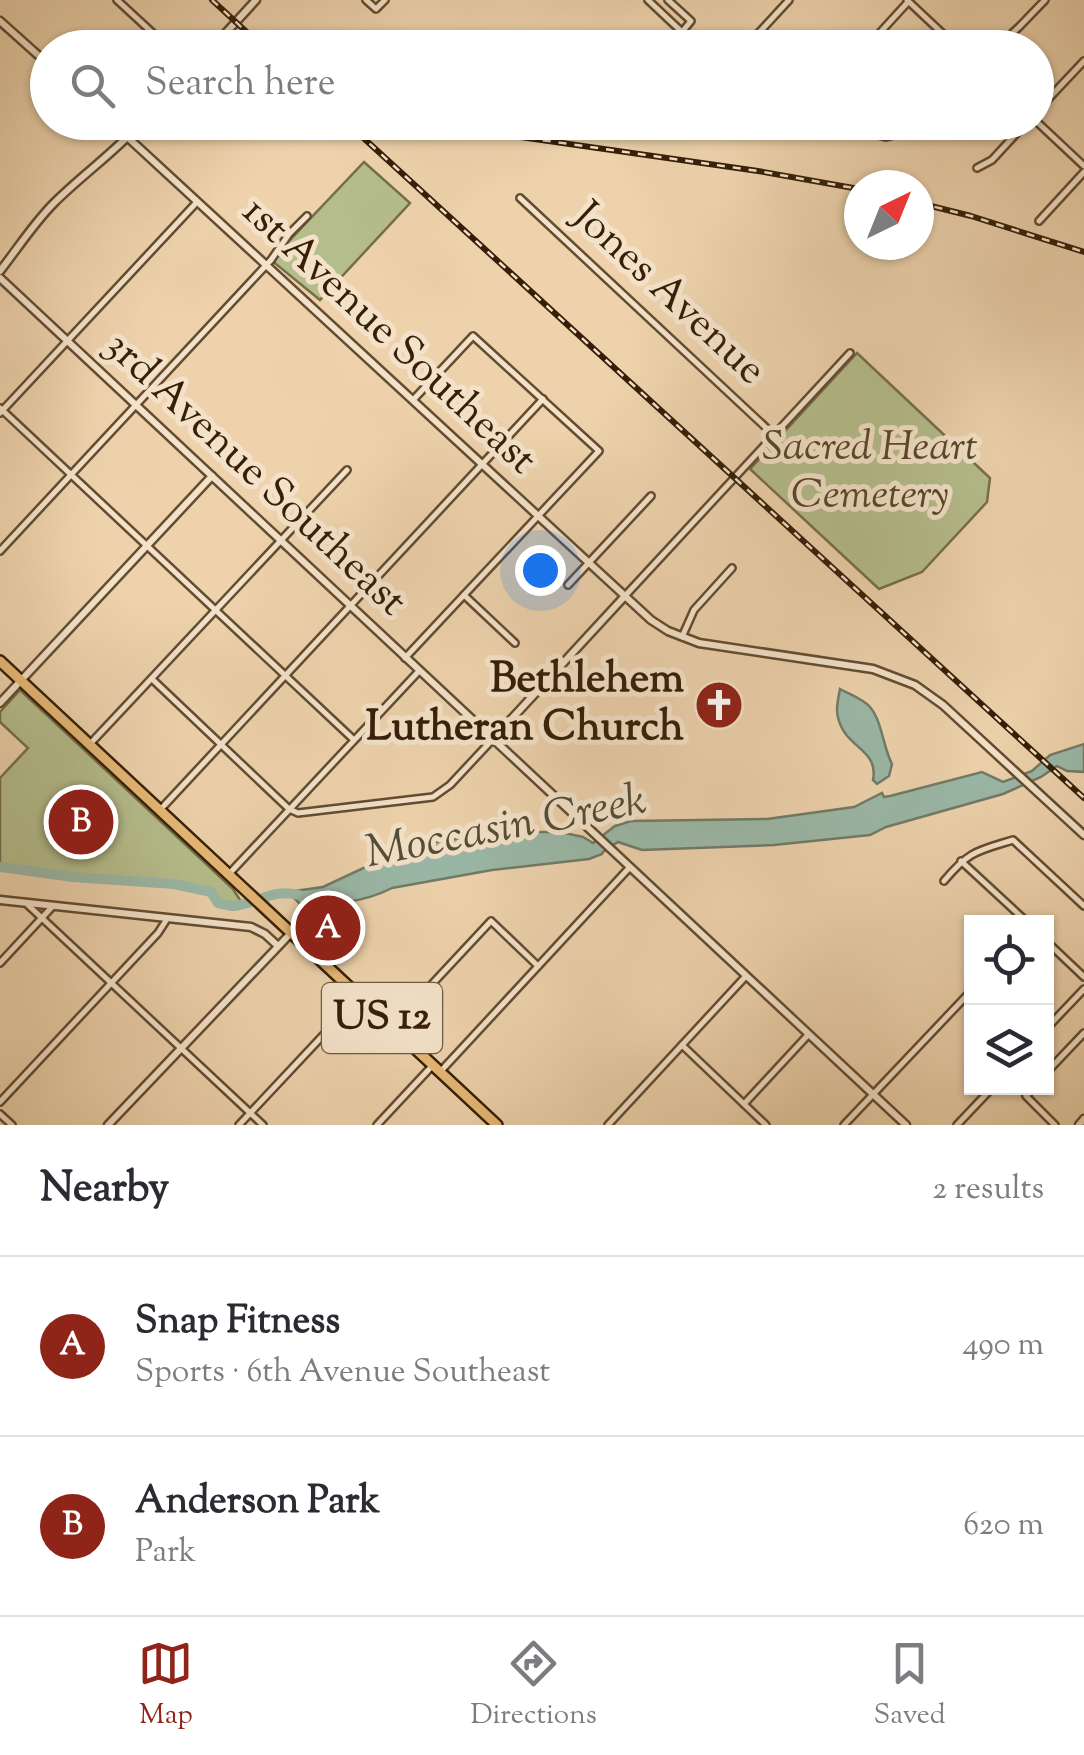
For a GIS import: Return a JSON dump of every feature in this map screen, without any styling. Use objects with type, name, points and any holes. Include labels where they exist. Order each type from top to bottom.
[{"type":"highway","name":"US 12","points":[[0,660],[497,1125]]},
{"type":"street","points":[[117,0],[150,30]]},
{"type":"street","points":[[229,30],[256,0]]},
{"type":"street","points":[[366,0],[376,9],[385,0]]},
{"type":"street","points":[[648,0],[680,30]]},
{"type":"street","points":[[668,0],[691,21],[684,30]]},
{"type":"street","points":[[762,30],[789,0]]},
{"type":"street","points":[[882,30],[909,0],[940,30]]},
{"type":"street","points":[[1014,30],[1045,0]]},
{"type":"street","points":[[0,21],[30,48]]},
{"type":"street","points":[[1054,93],[1084,62]]},
{"type":"street","points":[[1038,222],[1084,169],[1054,137]]},
{"type":"street","points":[[0,274],[55,202],[126,140]]},
{"type":"street","name":"1st Avenue Southeast","points":[[130,140],[659,626],[723,648],[859,667],[914,685],[943,705],[1084,835]]},
{"type":"street","points":[[977,168],[992,160],[1010,140]]},
{"type":"street","name":"Jones Avenue","points":[[520,198],[775,436]]},
{"type":"street","points":[[198,202],[1,410],[354,740]]},
{"type":"street","points":[[0,551],[307,216]]},
{"type":"street","points":[[0,258],[16,249]]},
{"type":"street","name":"3rd Avenue Southeast","points":[[0,274],[906,1125]]},
{"type":"street","points":[[405,658],[599,451],[473,336],[413,400]]},
{"type":"street","points":[[152,679],[298,813],[432,797],[450,785],[850,353]]},
{"type":"street","points":[[160,810],[543,400]]},
{"type":"street","points":[[90,744],[347,470]]},
{"type":"street","points":[[0,702],[212,476]]},
{"type":"street","points":[[568,585],[651,496]]},
{"type":"street","points":[[682,637],[694,610],[732,568]]},
{"type":"street","points":[[464,595],[516,643]]},
{"type":"street","points":[[229,874],[419,671]]},
{"type":"street","points":[[944,882],[961,860],[1013,840],[1084,906]]},
{"type":"street","points":[[961,860],[1019,915]]},
{"type":"street","points":[[377,1125],[538,966],[630,867]]},
{"type":"street","points":[[0,900],[257,929],[278,946]]},
{"type":"street","points":[[27,904],[263,1125]]},
{"type":"street","points":[[0,963],[53,906]]},
{"type":"street","points":[[0,1102],[167,919]]},
{"type":"street","points":[[392,1027],[491,921],[538,966]]},
{"type":"street","points":[[108,1125],[291,932]]},
{"type":"street","points":[[1054,949],[1084,977]]},
{"type":"street","points":[[608,1125],[746,976]]},
{"type":"street","points":[[1054,1021],[1084,989]]},
{"type":"street","points":[[238,1125],[360,997]]},
{"type":"street","points":[[844,1125],[964,998]]},
{"type":"street","points":[[1054,1065],[1084,1033]]},
{"type":"street","points":[[744,1104],[808,1034]]},
{"type":"street","points":[[682,1045],[766,1125]]},
{"type":"street","points":[[957,1125],[985,1095]]},
{"type":"street","points":[[1027,1095],[1055,1125]]},
{"type":"street","points":[[0,1114],[12,1125]]},
{"type":"street","points":[[1079,1125],[1084,1119]]},
{"type":"green space","points":[[364,162],[410,203],[320,300],[271,260]]},
{"type":"green space","name":"Sacred Heart Cemetery","points":[[857,353],[990,478],[987,502],[922,572],[879,589],[750,469]]},
{"type":"green space","points":[[20,690],[233,889],[242,903],[218,903],[211,892],[174,884],[0,867],[0,778],[28,748],[0,722],[0,712]]},
{"type":"shaded area","points":[[840,689],[867,704],[877,719],[892,764],[889,776],[877,784],[867,755],[839,721]]},
{"type":"shaded area","points":[[1084,744],[1084,772],[1057,766],[1003,794],[870,835],[774,845],[642,850],[618,842],[589,859],[492,870],[392,888],[347,902],[300,904],[288,892],[323,887],[387,857],[436,842],[498,832],[560,832],[593,843],[615,826],[631,821],[767,819],[854,807],[882,793],[884,797],[890,796],[982,772],[1003,782],[1032,771],[1050,755]]},
{"type":"waterway","name":"Moccasin Creek","points":[[0,867],[174,884],[211,892],[218,903],[233,906],[274,895],[299,895]]},
{"type":"railway","points":[[212,0],[244,30]]},
{"type":"railway","points":[[366,140],[1084,798]]},
{"type":"railway","points":[[542,140],[844,186]]},
{"type":"railway","points":[[934,207],[1084,252]]},
{"type":"place","name":"Bethlehem Lutheran Church","points":[[719,705]]},
{"type":"place","name":"Anderson Park","points":[[81,822]]},
{"type":"place","name":"Snap Fitness","points":[[328,928]]}]
